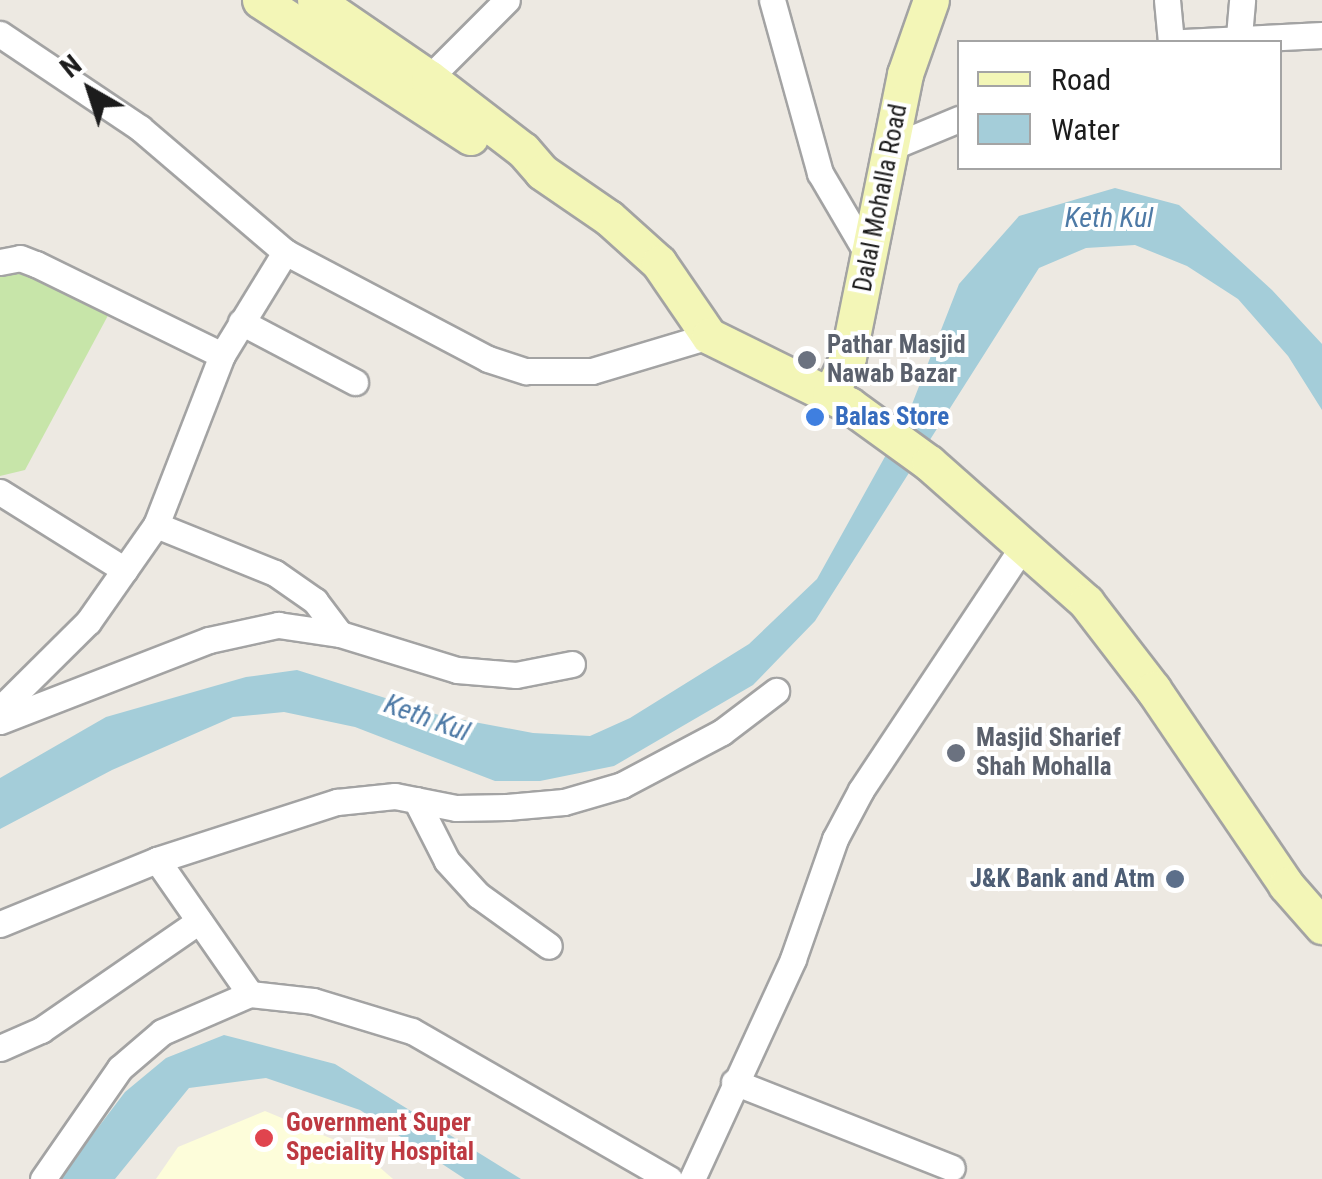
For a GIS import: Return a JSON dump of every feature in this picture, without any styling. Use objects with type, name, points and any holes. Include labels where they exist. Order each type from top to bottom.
[{"type":"main road","points":[[260,0],[515,166],[542,172]]},
{"type":"main road","points":[[314,0],[429,78],[522,150],[542,172],[608,218],[659,264],[708,336],[840,400],[929,463],[1021,549],[1086,602],[1322,926]]},
{"type":"main road","name":"Dalal Mohalla Road","points":[[840,400],[871,260],[889,148],[931,0]]},
{"type":"street","points":[[429,78],[507,0]]},
{"type":"street","points":[[772,0],[820,173],[871,260]]},
{"type":"street","points":[[1168,0],[1171,40]]},
{"type":"street","points":[[1239,36],[1242,0]]},
{"type":"street","points":[[0,34],[140,128],[285,252],[488,359],[526,371],[592,371],[708,336]]},
{"type":"street","points":[[1202,40],[1322,35]]},
{"type":"street","points":[[889,148],[957,119]]},
{"type":"street","points":[[0,709],[88,622],[156,526],[222,355],[285,252]]},
{"type":"street","points":[[0,262],[20,258],[36,264],[222,355]]},
{"type":"street","points":[[241,322],[355,382]]},
{"type":"street","points":[[0,492],[125,570]]},
{"type":"street","points":[[156,526],[275,573],[315,601],[340,634]]},
{"type":"street","points":[[692,1179],[793,959],[836,839],[861,790],[1021,549]]},
{"type":"street","points":[[0,721],[208,640],[278,625],[340,634],[457,670],[516,675],[572,664]]},
{"type":"street","points":[[0,924],[157,860],[352,798],[416,800],[456,808],[507,807],[564,802],[622,785],[722,732],[776,691]]},
{"type":"street","points":[[416,800],[447,861],[478,895],[549,946]]},
{"type":"street","points":[[157,860],[250,994]]},
{"type":"street","points":[[0,1048],[41,1030],[199,921]]},
{"type":"street","points":[[43,1179],[120,1068],[162,1032],[250,994],[313,1002],[412,1031],[669,1179]]},
{"type":"street","points":[[734,1082],[952,1168]]},
{"type":"shaded area","name":"Government Super Speciality Hospital","points":[[265,1111],[361,1151],[393,1179],[156,1179],[178,1147]]},
{"type":"green space","points":[[0,250],[112,308],[25,470],[0,476]]},
{"type":"water","name":"Keth Kul","points":[[1115,188],[1179,205],[1272,290],[1322,344],[1322,410],[1288,356],[1238,299],[1187,266],[1135,245],[1086,248],[1039,268],[815,621],[753,685],[614,766],[540,781],[495,781],[355,727],[284,712],[233,717],[112,770],[0,829],[0,778],[106,717],[246,677],[297,670],[442,716],[533,733],[590,736],[630,718],[749,644],[817,579],[907,417],[959,284],[1019,216]]},
{"type":"water","points":[[224,1035],[335,1064],[521,1179],[465,1179],[360,1110],[266,1078],[189,1088],[115,1179],[59,1179],[125,1092],[166,1058]]},
{"type":"place","name":"Pathar Masjid Nawab Bazar","points":[[807,360]]},
{"type":"place","name":"Balas Store","points":[[815,417]]},
{"type":"place","name":"Masjid Sharief Shah Mohalla","points":[[956,753]]},
{"type":"place","name":"J&K Bank and Atm","points":[[1175,879]]},
{"type":"place","name":"Government Super Speciality Hospital","points":[[264,1138]]}]
